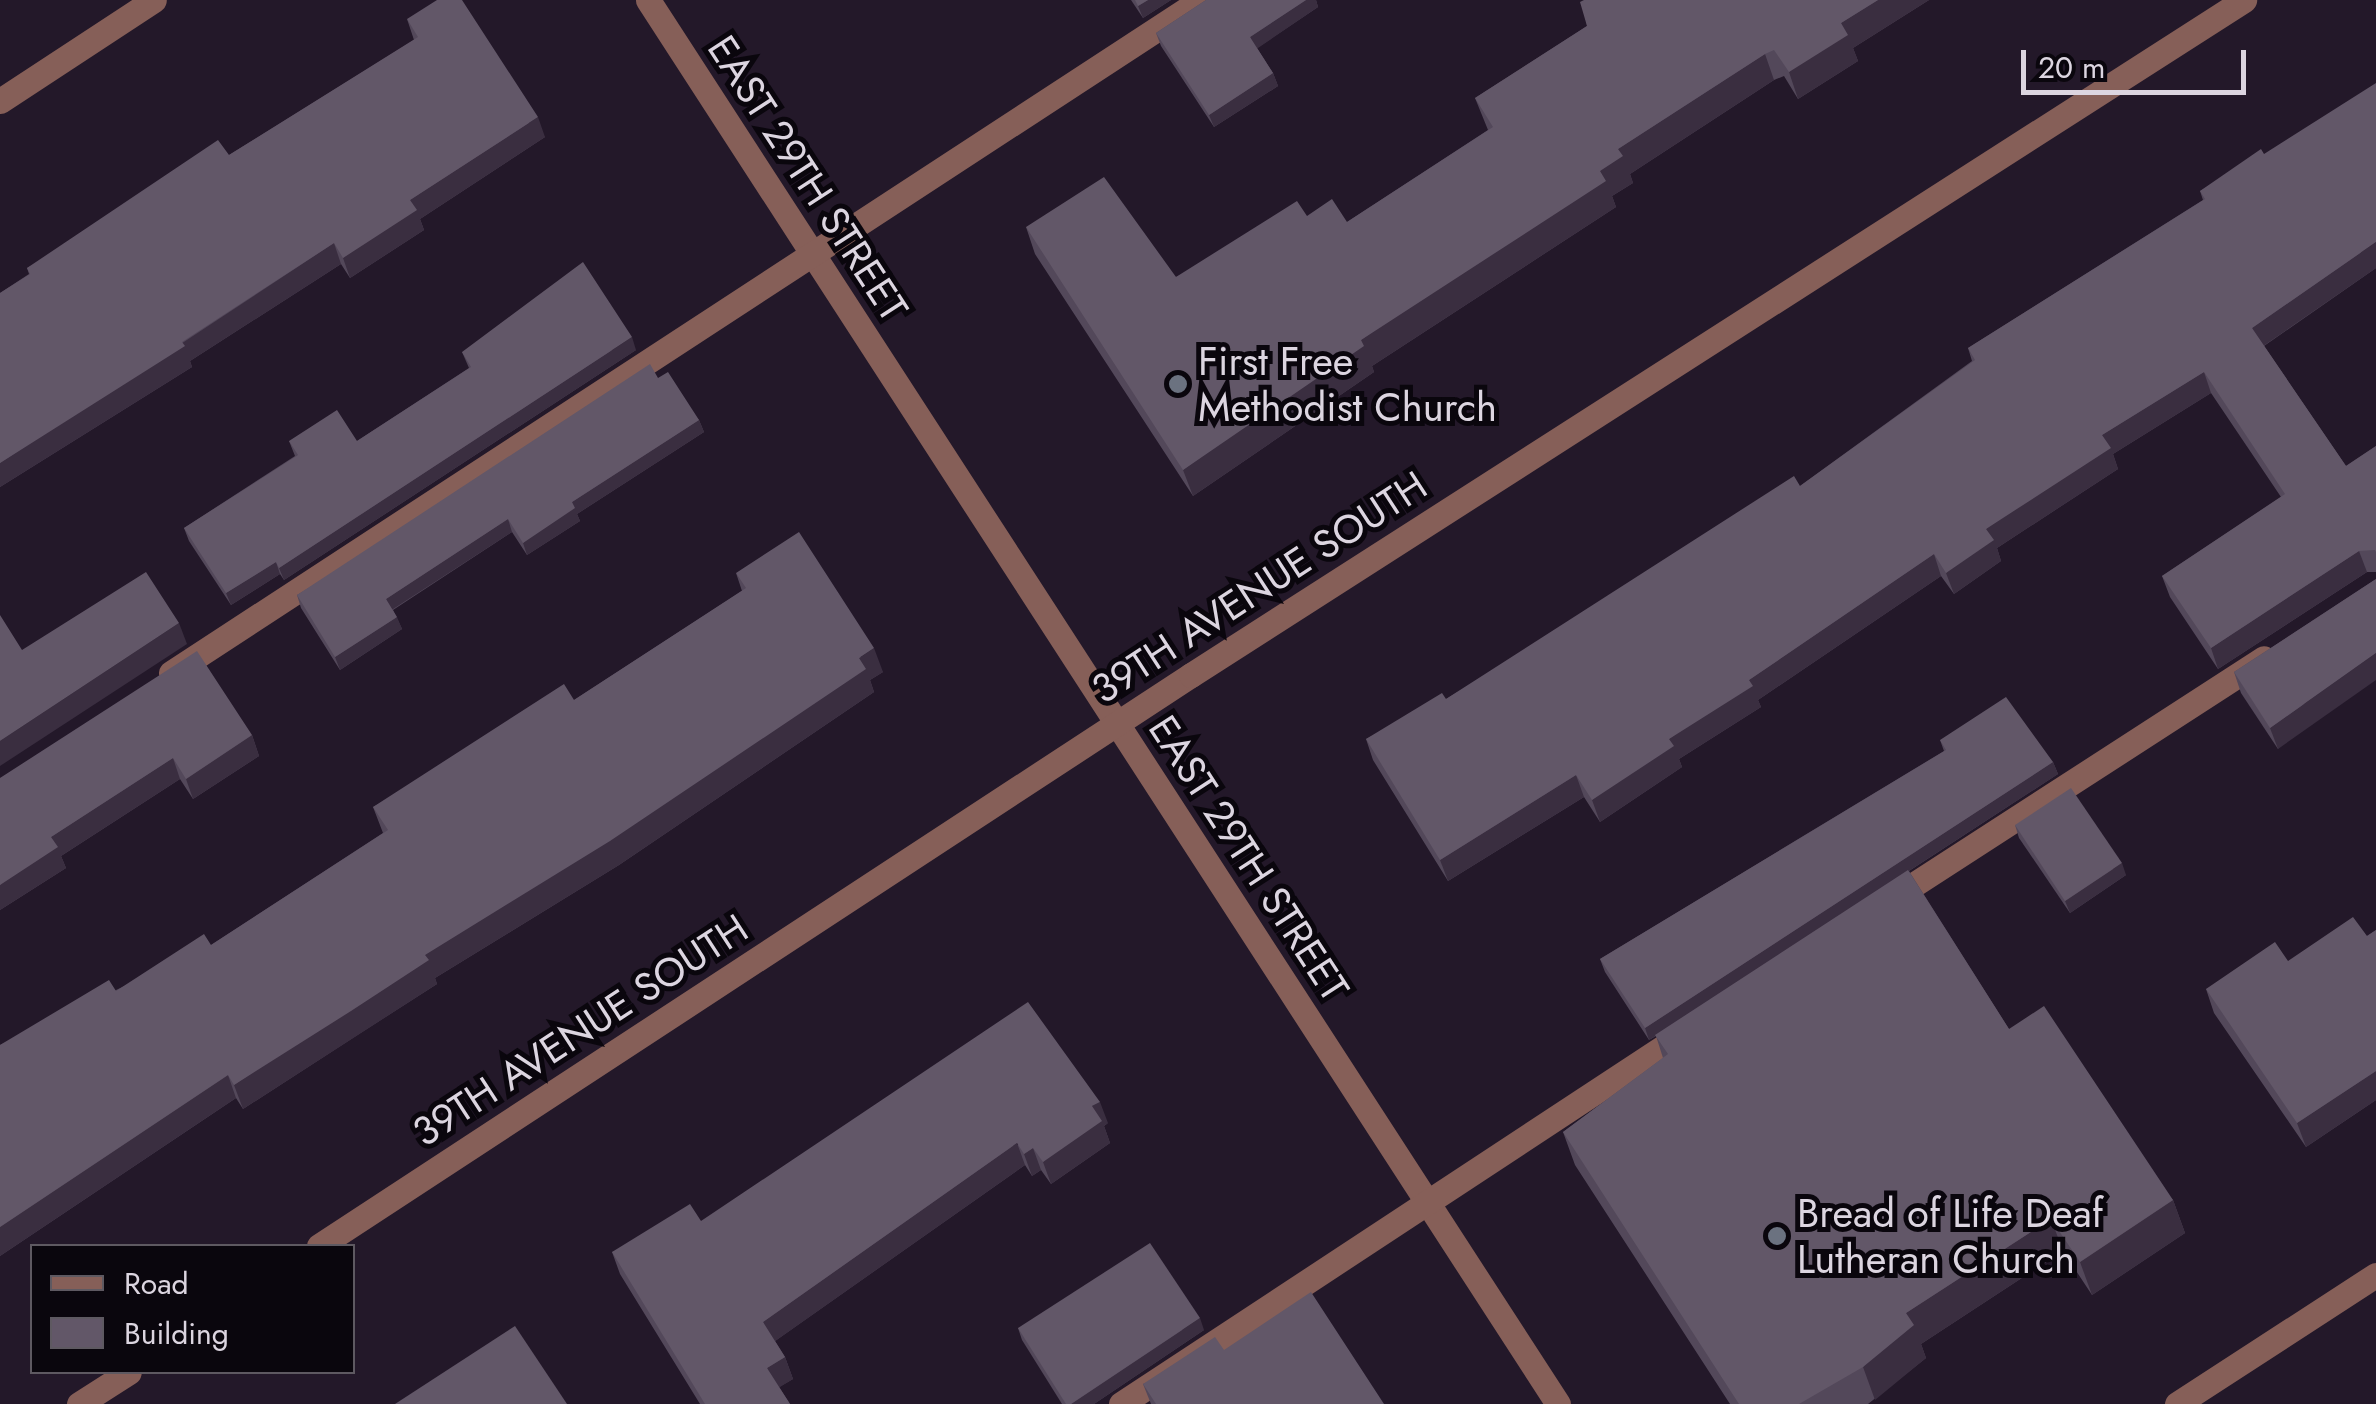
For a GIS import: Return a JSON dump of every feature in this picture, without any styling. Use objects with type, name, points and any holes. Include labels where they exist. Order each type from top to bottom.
[{"type":"street","points":[[0,101],[154,0]]},
{"type":"street","name":"EAST 29TH STREET","points":[[648,0],[1558,1404]]},
{"type":"street","points":[[149,687],[1201,0]]},
{"type":"street","name":"39TH AVENUE SOUTH","points":[[322,1244],[1117,723],[2244,0]]},
{"type":"street","points":[[1864,917],[2293,639]]},
{"type":"street","points":[[1121,1404],[1715,1014]]},
{"type":"street","points":[[2178,1404],[2376,1275]]},
{"type":"street","points":[[79,1404],[125,1374]]},
{"type":"building","points":[[437,0],[462,0],[538,117],[410,200],[417,210],[343,258],[334,243],[182,342],[185,346],[0,463],[0,293],[30,274],[27,268],[218,140],[229,155],[418,37],[407,19]]},
{"type":"building","points":[[1206,0],[1306,0],[1250,37],[1273,73],[1209,115],[1156,33]]},
{"type":"building","points":[[1878,0],[1841,23],[1848,35],[1789,72],[1774,50],[1765,54],[1618,149],[1623,156],[1600,171],[1606,181],[1361,340],[1364,346],[1183,470],[1026,227],[1104,177],[1176,277],[1297,201],[1307,216],[1332,199],[1347,222],[1493,127],[1475,98],[1587,26],[1580,2]]},
{"type":"building","points":[[2376,83],[2376,242],[2252,328],[2346,466],[2376,446],[2376,552],[2359,551],[2211,648],[2162,576],[2285,494],[2204,372],[2102,435],[2111,448],[1986,529],[1994,540],[1946,573],[1934,554],[1749,680],[1753,686],[1669,739],[1674,746],[1592,800],[1576,775],[1440,860],[1366,739],[1442,693],[1446,699],[1794,476],[1800,486],[1975,360],[1968,348],[2205,199],[2200,191],[2261,149],[2264,154]]},
{"type":"building","points":[[583,262],[632,337],[279,568],[276,562],[226,593],[184,528],[298,455],[289,441],[337,410],[357,441],[471,367],[462,352]]},
{"type":"building","points":[[650,364],[658,378],[668,372],[699,420],[572,502],[575,508],[523,543],[508,519],[386,599],[397,617],[335,657],[297,595]]},
{"type":"building","points":[[799,532],[874,648],[859,658],[866,669],[610,841],[425,955],[429,960],[351,1011],[234,1085],[228,1075],[0,1227],[0,1045],[109,980],[116,991],[204,934],[211,945],[388,830],[373,807],[564,684],[574,700],[746,588],[736,573]]},
{"type":"building","points":[[146,572],[179,623],[0,741],[0,615],[22,650]]},
{"type":"building","points":[[2376,579],[2376,653],[2270,728],[2234,672]]},
{"type":"building","points":[[197,651],[252,735],[186,779],[173,758],[51,837],[58,847],[0,885],[0,778]]},
{"type":"building","points":[[2006,697],[2053,762],[1645,1028],[1600,959],[1946,750],[1940,740]]},
{"type":"building","points":[[2071,788],[2122,863],[2065,901],[2015,825]]},
{"type":"building","points":[[1908,870],[2009,1029],[2044,1006],[2173,1200],[2080,1262],[2051,1219],[1906,1313],[1914,1325],[1863,1367],[1799,1404],[1739,1404],[1563,1132],[1668,1054],[1655,1035]]},
{"type":"building","points":[[2353,917],[2367,936],[2376,930],[2376,1071],[2297,1123],[2206,989],[2275,942],[2288,961]]},
{"type":"building","points":[[1028,1002],[1100,1102],[1092,1106],[1102,1121],[1043,1162],[1033,1148],[1024,1154],[1017,1143],[763,1322],[785,1357],[767,1368],[790,1404],[705,1404],[612,1252],[690,1204],[701,1221]]},
{"type":"building","points":[[1150,1243],[1200,1318],[1066,1404],[1018,1328]]},
{"type":"building","points":[[1311,1292],[1384,1404],[1156,1404],[1143,1384],[1215,1337],[1224,1350]]},
{"type":"building","points":[[515,1326],[567,1404],[395,1404]]},
{"type":"place","name":"First Free Methodist Church","points":[[1178,384]]},
{"type":"place","name":"Bread of Life Deaf Lutheran Church","points":[[1777,1236]]}]
